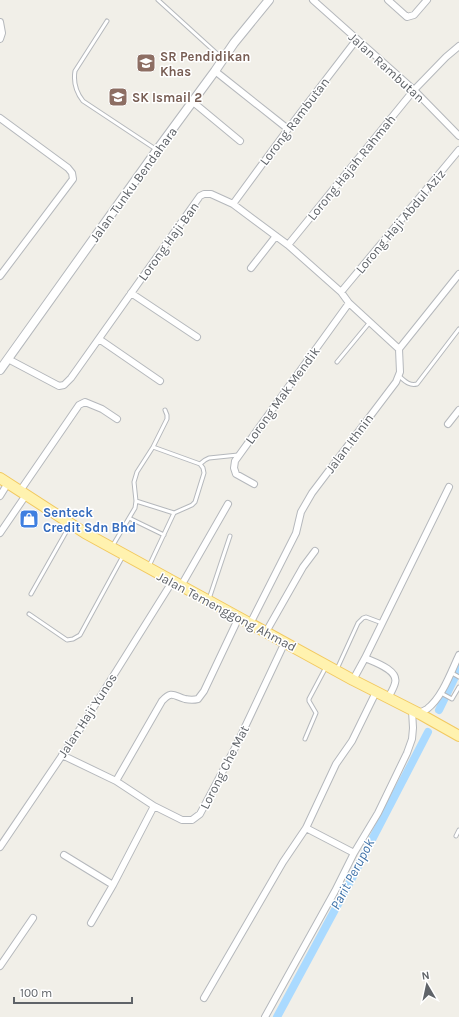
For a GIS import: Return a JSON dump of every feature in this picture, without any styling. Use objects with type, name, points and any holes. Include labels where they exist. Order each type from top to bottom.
[{"type":"main road","name":"Jalan Temenggong Ahmad","points":[[2,480],[70,524],[111,548],[336,671],[415,711],[459,736]]},
{"type":"street","name":"Jalan Tunku Bendahara","points":[[0,370],[234,43],[269,0]]},
{"type":"street","name":"Jalan Rambutan","points":[[313,0],[414,90],[459,136]]},
{"type":"street","points":[[388,0],[407,17],[414,16],[427,0]]},
{"type":"street","points":[[0,22],[2,26],[0,39]]},
{"type":"street","name":"Lorong Rambutan","points":[[233,204],[288,129],[357,40]]},
{"type":"street","name":"Lorong Hajah Rahmah","points":[[288,245],[414,90],[446,57],[459,46]]},
{"type":"street","points":[[215,71],[288,129]]},
{"type":"street","points":[[193,102],[240,141]]},
{"type":"street","points":[[0,118],[68,168],[72,173],[73,179],[0,276]]},
{"type":"street","name":"Lorong Haji Abdul Aziz","points":[[341,292],[459,150]]},
{"type":"street","name":"Lorong Haji Ban","points":[[8,359],[59,386],[64,385],[71,378],[200,196],[204,194],[211,194],[233,204],[288,245],[341,292],[349,303],[399,349]]},
{"type":"street","points":[[251,268],[276,236]]},
{"type":"street","points":[[399,376],[399,349],[459,274]]},
{"type":"street","points":[[131,293],[197,337]]},
{"type":"street","name":"Lorong Mak Mendik","points":[[254,484],[236,474],[234,468],[235,461],[349,303]]},
{"type":"street","points":[[99,339],[160,381]]},
{"type":"street","name":"Jalan Ithnin","points":[[250,624],[296,533],[301,512],[312,493],[399,376]]},
{"type":"street","points":[[0,533],[23,493],[79,405],[85,402],[102,409],[117,420]]},
{"type":"street","points":[[448,424],[459,410]]},
{"type":"street","points":[[0,496],[2,480]]},
{"type":"street","points":[[353,680],[449,487]]},
{"type":"street","name":"Jalan Haji Yunos","points":[[0,847],[80,729],[228,504]]},
{"type":"street","points":[[266,632],[303,567],[315,551]]},
{"type":"street","points":[[116,781],[162,700],[167,695],[174,695],[191,700],[198,699],[204,690],[238,617]]},
{"type":"street","name":"Lorong Che Mat","points":[[62,755],[116,781],[154,806],[182,820],[192,820],[200,814],[236,746],[285,642]]},
{"type":"street","points":[[265,1017],[335,891],[354,853],[378,814],[412,740],[415,711],[426,710],[436,700],[441,693],[459,655]]},
{"type":"street","points":[[365,658],[392,672],[395,677],[395,683],[388,698]]},
{"type":"street","points":[[204,998],[283,862],[306,828],[336,764],[352,741],[376,692]]},
{"type":"street","points":[[91,923],[154,806]]},
{"type":"street","points":[[306,828],[354,853]]},
{"type":"street","points":[[64,855],[112,886]]},
{"type":"street","points":[[0,966],[33,918]]},
{"type":"lane","points":[[158,0],[223,59]]},
{"type":"lane","points":[[107,22],[75,72],[74,78],[79,96],[83,102],[157,150]]},
{"type":"lane","points":[[337,362],[370,322]]},
{"type":"lane","points":[[399,376],[409,384],[417,384],[459,329]]},
{"type":"lane","points":[[111,548],[134,508],[136,501],[134,482],[137,472],[153,447],[167,419],[165,410]]},
{"type":"lane","points":[[136,501],[174,513],[192,506],[195,502],[204,473],[200,464],[153,447]]},
{"type":"lane","points":[[200,464],[208,458],[239,455]]},
{"type":"lane","points":[[148,568],[174,513]]},
{"type":"lane","points":[[129,518],[164,535]]},
{"type":"lane","points":[[31,594],[70,524]]},
{"type":"lane","points":[[208,601],[230,536]]},
{"type":"lane","points":[[29,614],[67,640],[73,639],[80,635],[123,554]]},
{"type":"lane","points":[[336,671],[358,623],[366,617],[382,623]]},
{"type":"lane","points":[[305,739],[316,713],[309,701],[309,698],[327,666]]},
{"type":"lane","points":[[450,672],[459,677]]},
{"type":"lane","points":[[441,693],[452,699],[459,688]]},
{"type":"lane","points":[[456,836],[459,830]]},
{"type":"waterway","name":"Parit Perupok","points":[[439,710],[459,669]]},
{"type":"waterway","name":"Parit Perupok","points":[[277,1017],[351,880],[428,732]]},
{"type":"place","name":"SR Pendidikan Khas","points":[[146,63]]},
{"type":"place","name":"SK Ismail 2","points":[[118,97]]},
{"type":"place","name":"Senteck Credit Sdn Bhd","points":[[29,519]]}]
